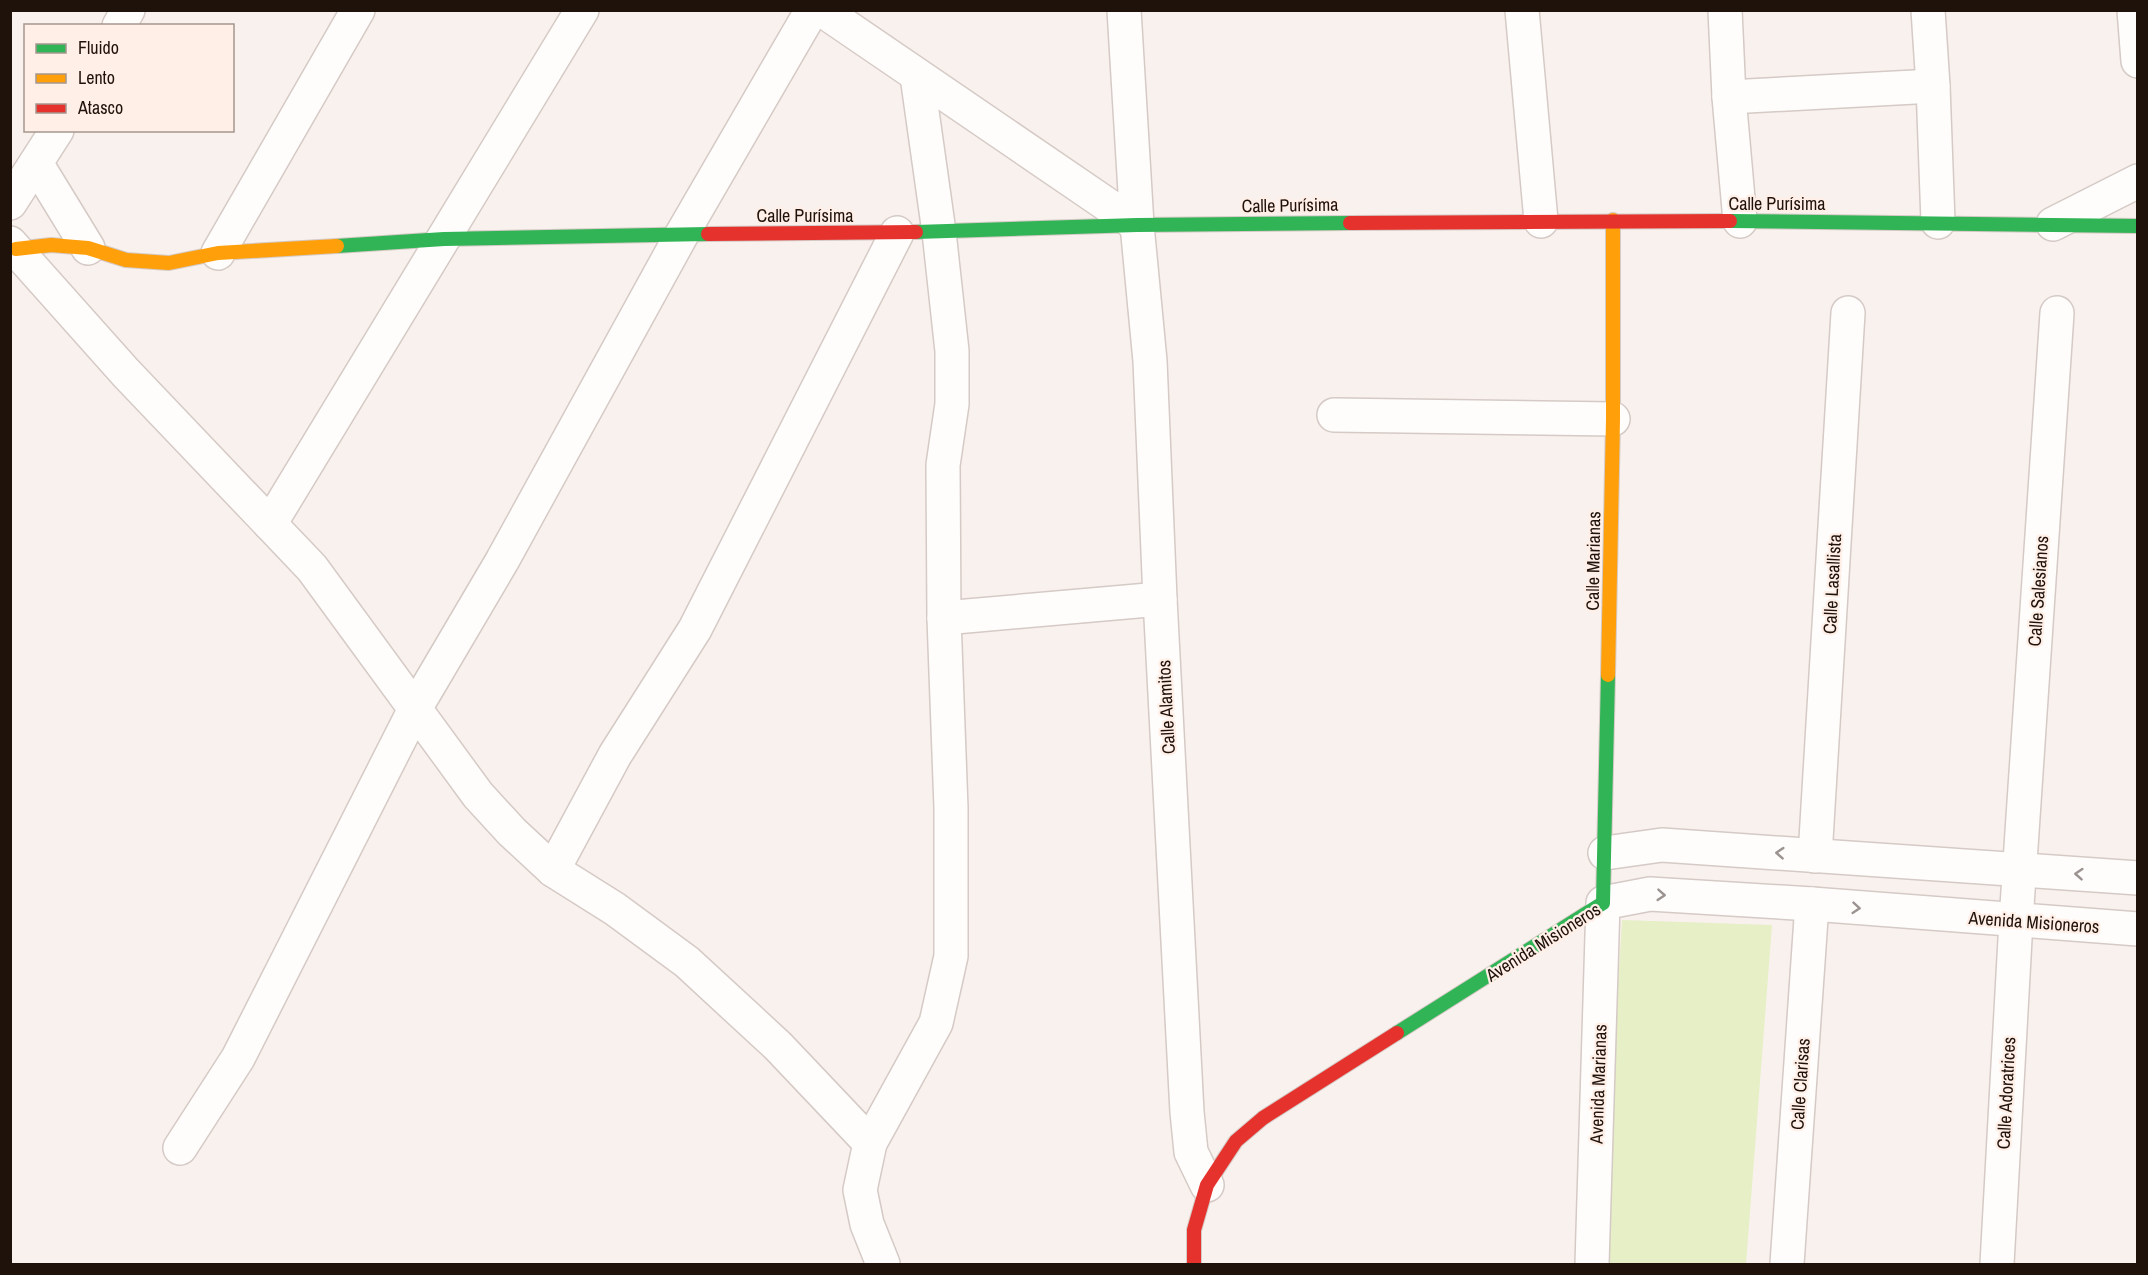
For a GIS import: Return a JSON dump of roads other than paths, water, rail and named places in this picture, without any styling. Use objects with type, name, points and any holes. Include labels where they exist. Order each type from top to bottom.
[{"type":"street","points":[[120,24],[128,10]]},
{"type":"street","points":[[218,253],[358,10]]},
{"type":"street","points":[[270,525],[582,10]]},
{"type":"street","points":[[180,1148],[238,1058],[416,707],[502,561],[682,234],[812,10]]},
{"type":"street","points":[[822,10],[1137,225]]},
{"type":"street","name":"Calle Alamitos","points":[[1124,10],[1137,225],[1150,361],[1187,1112],[1191,1152],[1207,1185]]},
{"type":"street","points":[[1522,10],[1541,221]]},
{"type":"street","points":[[1725,10],[1728,97],[1740,221]]},
{"type":"street","points":[[1928,10],[1934,86],[1938,222]]},
{"type":"street","points":[[2136,19],[2138,61]]},
{"type":"street","points":[[883,1264],[867,1224],[860,1190],[870,1143],[936,1023],[951,956],[951,808],[944,618],[944,465],[952,404],[952,351],[939,232],[917,76]]},
{"type":"street","points":[[1728,97],[1934,86]]},
{"type":"street","points":[[10,203],[56,132]]},
{"type":"street","points":[[36,163],[88,248]]},
{"type":"street","points":[[2053,224],[2138,181]]},
{"type":"street","name":"Calle Purísima","points":[[13,246],[51,245],[88,248],[126,260],[169,263],[218,253],[444,238],[897,233],[1137,225],[1612,220],[2138,226]]},
{"type":"street","name":"Calle Marianas","points":[[1603,903],[1613,419],[1612,220]]},
{"type":"street","points":[[553,870],[615,755],[695,629],[897,233]]},
{"type":"street","points":[[13,246],[126,373],[312,568],[416,707],[478,795],[512,832],[553,870],[615,909],[687,962],[778,1046],[870,1143]]},
{"type":"street","name":"Calle Lasallista","points":[[1815,856],[1848,313]]},
{"type":"street","name":"Calle Salesianos","points":[[2016,921],[2057,313]]},
{"type":"street","points":[[1334,414],[1613,419]]},
{"type":"street","points":[[944,618],[1160,599]]},
{"type":"street","points":[[1605,854],[1662,845],[2138,878]]},
{"type":"street","name":"Avenida Misioneros","points":[[1194,1264],[1194,1230],[1207,1185],[1236,1142],[1263,1118],[1603,903],[1650,894],[2138,929]]},
{"type":"street","name":"Avenida Marianas","points":[[1592,1264],[1603,903]]},
{"type":"street","name":"Calle Clarisas","points":[[1787,1264],[1812,904]]},
{"type":"street","name":"Calle Adoratrices","points":[[1997,1264],[2016,921]]}]
